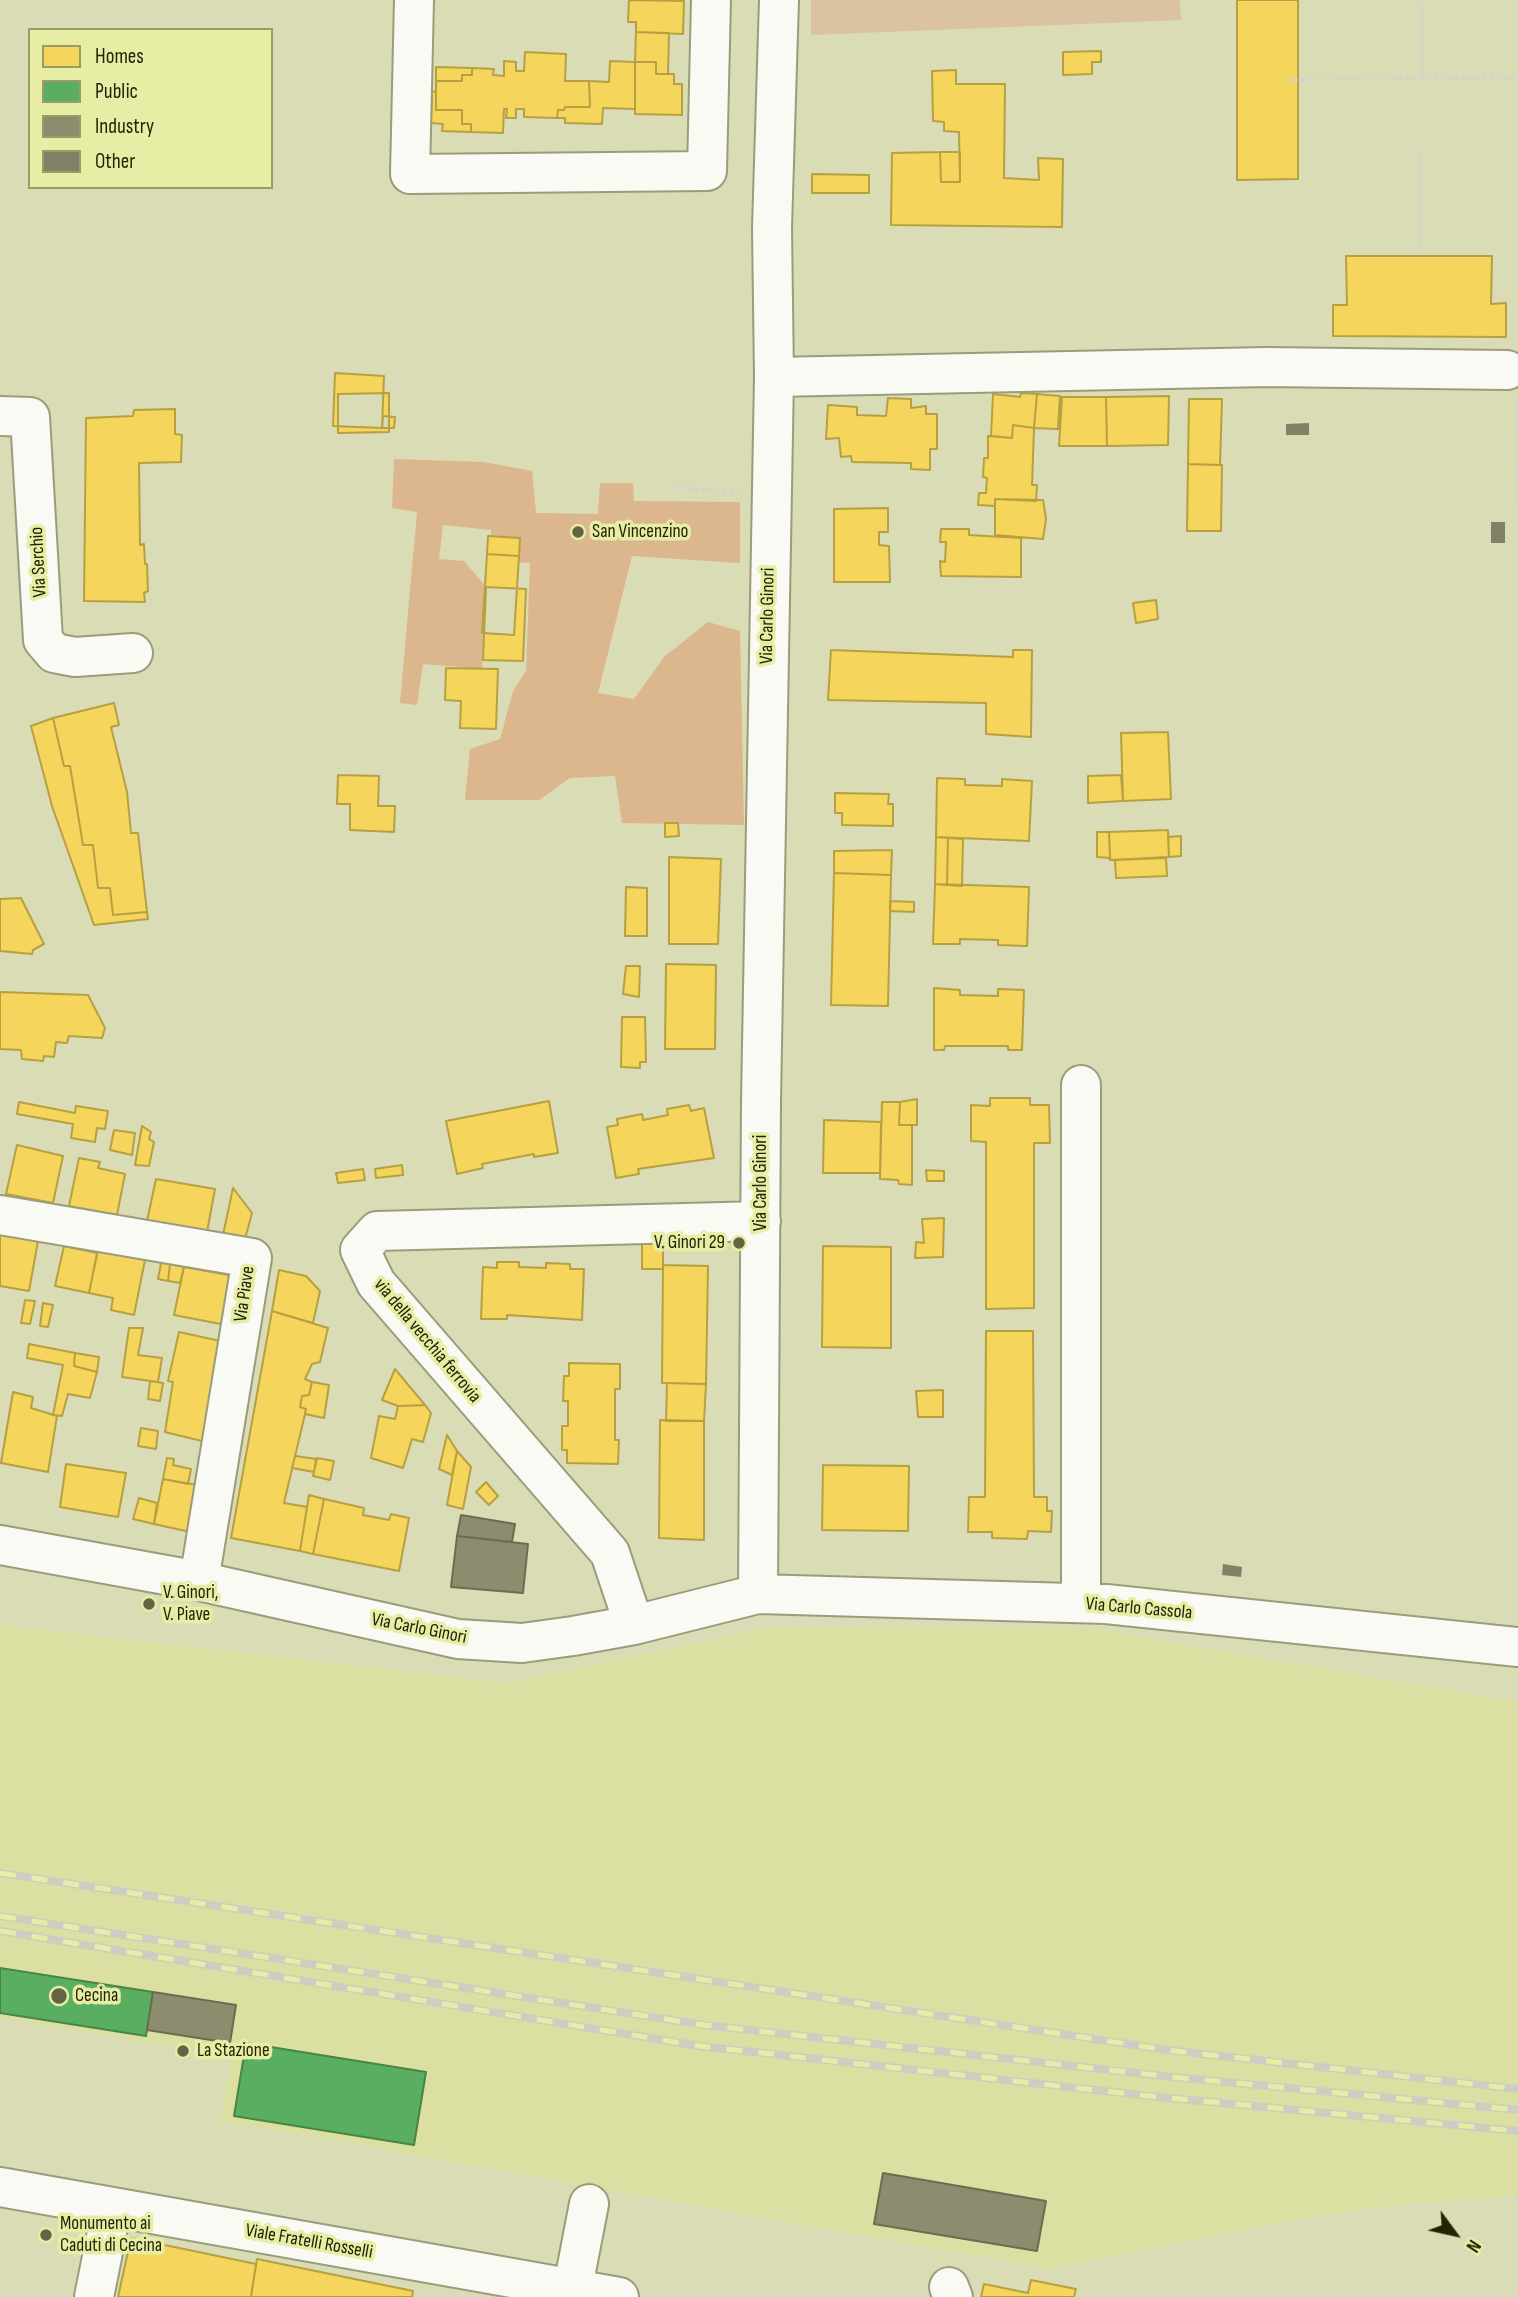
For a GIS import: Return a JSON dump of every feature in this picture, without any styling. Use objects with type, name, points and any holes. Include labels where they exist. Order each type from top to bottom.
[{"type":"street","points":[[414,0],[410,174],[707,171],[711,0]]},
{"type":"street","name":"Via Carlo Ginori","points":[[0,1545],[199,1581],[458,1639],[522,1643],[634,1625],[758,1594],[774,377],[772,228],[779,0]]},
{"type":"street","points":[[774,377],[1267,367],[1507,370]]},
{"type":"street","name":"Via Serchio","points":[[0,416],[30,418],[43,640],[54,653],[75,657],[133,653]]},
{"type":"street","points":[[1081,1603],[1082,1085]]},
{"type":"street","name":"Via Piave","points":[[0,1215],[252,1258],[199,1581]]},
{"type":"street","name":"via della vecchia ferrovia","points":[[634,1625],[610,1553],[376,1283],[360,1250],[377,1231],[761,1221]]},
{"type":"street","name":"Via Carlo Cassola","points":[[758,1594],[1081,1603],[1518,1647]]},
{"type":"street","name":"Viale Fratelli Rosselli","points":[[0,2187],[572,2293],[619,2297]]},
{"type":"street","points":[[572,2293],[589,2204]]},
{"type":"street","points":[[94,2297],[112,2207]]},
{"type":"path","points":[[1421,0],[1423,79]]},
{"type":"path","points":[[1287,80],[1518,78]]},
{"type":"path","points":[[1420,151],[1420,250]]},
{"type":"path","points":[[1507,370],[1516,379],[1518,501]]},
{"type":"path","points":[[674,487],[772,494]]},
{"type":"shaded area","points":[[811,0],[1180,0],[1181,20],[811,35]]},
{"type":"shaded area","points":[[394,459],[484,462],[532,471],[536,513],[598,514],[600,483],[633,483],[634,501],[740,502],[740,563],[632,556],[598,693],[634,699],[664,657],[708,622],[740,631],[744,825],[622,823],[615,776],[570,778],[539,800],[465,800],[470,749],[500,739],[513,691],[526,671],[530,563],[493,560],[491,530],[443,525],[439,559],[464,561],[486,587],[482,669],[423,664],[417,705],[400,703],[417,512],[392,508]]},
{"type":"shaded area","points":[[0,1625],[508,1683],[771,1627],[1089,1628],[1518,1702],[1518,2196],[1405,2204],[1310,2217],[1049,2269],[220,2120],[232,2056],[0,2018]]},
{"type":"building: Homes","points":[[629,0],[684,1],[683,34],[636,32],[636,22],[628,22]]},
{"type":"building: Homes","points":[[1237,0],[1298,0],[1298,179],[1237,180]]},
{"type":"building: Homes","points":[[636,32],[669,33],[668,74],[656,74],[656,62],[635,62]]},
{"type":"building: Homes","points":[[1101,51],[1101,62],[1092,62],[1092,74],[1063,75],[1063,52]]},
{"type":"building: Homes","points":[[525,52],[566,54],[565,81],[589,81],[590,107],[565,107],[564,110],[558,110],[557,118],[524,117],[524,109],[516,109],[516,118],[506,118],[507,109],[504,109],[503,133],[471,132],[471,124],[462,124],[462,110],[436,110],[436,81],[462,81],[462,75],[472,75],[472,68],[494,69],[493,75],[504,76],[504,61],[516,62],[516,71],[524,71]]},
{"type":"building: Homes","points":[[610,61],[635,62],[635,109],[603,108],[602,124],[565,123],[565,118],[557,118],[558,110],[564,110],[565,107],[590,107],[589,81],[609,82]]},
{"type":"building: Homes","points":[[635,62],[656,62],[656,74],[674,74],[674,84],[682,84],[682,115],[635,114]]},
{"type":"building: Homes","points":[[436,67],[472,68],[472,75],[462,75],[462,81],[436,81]]},
{"type":"building: Homes","points":[[956,70],[956,84],[1005,84],[1004,178],[1039,180],[1038,158],[1063,159],[1062,227],[891,225],[892,153],[940,152],[941,182],[960,182],[959,132],[944,131],[944,122],[933,121],[932,71]]},
{"type":"building: Homes","points":[[436,91],[436,110],[462,110],[462,124],[471,124],[471,132],[442,131],[443,124],[431,123],[432,92]]},
{"type":"building: Homes","points":[[940,152],[960,152],[960,182],[941,182]]},
{"type":"building: Homes","points":[[812,174],[869,175],[869,193],[812,193]]},
{"type":"building: Homes","points":[[1346,256],[1492,256],[1491,304],[1506,303],[1506,337],[1333,336],[1333,305],[1347,305]]},
{"type":"building: Homes","points":[[335,373],[384,376],[382,428],[333,426]]},
{"type":"building: Homes","points":[[389,393],[389,432],[338,433],[338,394]]},
{"type":"building: Homes","points":[[1021,393],[1037,394],[1034,428],[1013,425],[1012,438],[991,436],[993,394],[1020,397]]},
{"type":"building: Homes","points":[[1037,394],[1060,396],[1058,429],[1034,428]]},
{"type":"building: Homes","points":[[1169,396],[1168,445],[1107,446],[1106,397]]},
{"type":"building: Homes","points":[[1062,397],[1106,397],[1107,446],[1059,446]]},
{"type":"building: Homes","points":[[888,398],[911,399],[911,408],[926,406],[926,414],[937,414],[937,449],[930,449],[930,470],[911,469],[911,463],[852,462],[851,456],[841,457],[839,438],[826,439],[828,405],[857,407],[857,415],[886,416]]},
{"type":"building: Homes","points":[[1189,399],[1222,399],[1220,465],[1188,464]]},
{"type":"building: Homes","points":[[175,409],[175,434],[182,435],[181,462],[139,463],[140,545],[144,544],[147,564],[148,591],[144,593],[145,602],[84,601],[86,418],[133,416],[134,410]]},
{"type":"building: Homes","points":[[383,416],[395,417],[394,428],[382,428]]},
{"type":"building: Homes","points":[[1013,425],[1034,428],[1032,485],[1037,485],[1036,501],[995,499],[995,506],[978,505],[979,493],[986,493],[987,478],[983,477],[984,458],[988,458],[988,436],[1012,438]]},
{"type":"building: Homes","points":[[1188,464],[1222,465],[1221,531],[1187,531]]},
{"type":"building: Homes","points":[[995,499],[1043,500],[1046,519],[1043,539],[995,535]]},
{"type":"building: Homes","points":[[888,508],[888,532],[879,532],[879,545],[889,546],[890,582],[834,582],[834,509]]},
{"type":"building: Homes","points":[[941,529],[969,529],[969,535],[1021,538],[1021,577],[941,576],[940,561],[945,562],[946,542],[940,542]]},
{"type":"building: Homes","points":[[488,536],[520,538],[519,556],[487,554]]},
{"type":"building: Homes","points":[[487,554],[519,556],[514,635],[482,633]]},
{"type":"building: Homes","points":[[486,587],[526,589],[523,661],[483,660]]},
{"type":"building: Homes","points":[[1156,600],[1158,619],[1136,623],[1133,603]]},
{"type":"building: Homes","points":[[831,650],[1013,657],[1013,650],[1032,650],[1031,737],[986,734],[986,703],[828,700]]},
{"type":"building: Homes","points":[[446,668],[498,669],[496,729],[460,728],[461,701],[445,700]]},
{"type":"building: Homes","points":[[114,703],[119,725],[111,727],[127,792],[131,833],[138,833],[147,912],[113,915],[110,888],[98,888],[93,845],[83,845],[70,766],[64,766],[53,718]]},
{"type":"building: Homes","points":[[53,718],[64,766],[70,766],[83,845],[93,845],[98,888],[110,888],[113,915],[147,912],[148,919],[94,925],[52,806],[31,726]]},
{"type":"building: Homes","points":[[1168,732],[1171,799],[1123,801],[1121,733]]},
{"type":"building: Homes","points":[[338,775],[379,776],[378,806],[395,806],[394,832],[350,830],[350,804],[337,804]]},
{"type":"building: Homes","points":[[1121,775],[1123,801],[1088,803],[1088,776]]},
{"type":"building: Homes","points":[[937,778],[965,779],[965,785],[1002,786],[1002,779],[1032,781],[1029,841],[936,837]]},
{"type":"building: Homes","points":[[835,793],[889,794],[888,804],[893,804],[893,826],[842,825],[842,813],[835,813]]},
{"type":"building: Homes","points":[[665,823],[678,823],[679,836],[665,837]]},
{"type":"building: Homes","points":[[1168,830],[1169,857],[1110,860],[1109,832]]},
{"type":"building: Homes","points":[[1097,832],[1109,832],[1110,858],[1097,857]]},
{"type":"building: Homes","points":[[1181,836],[1181,856],[1169,857],[1168,837]]},
{"type":"building: Homes","points":[[936,837],[948,838],[947,885],[935,884]]},
{"type":"building: Homes","points":[[948,838],[963,839],[962,886],[947,885]]},
{"type":"building: Homes","points":[[892,850],[891,875],[834,873],[834,851]]},
{"type":"building: Homes","points":[[669,857],[721,859],[718,944],[669,944]]},
{"type":"building: Homes","points":[[1166,858],[1167,876],[1116,878],[1115,860]]},
{"type":"building: Homes","points":[[834,873],[891,875],[888,1006],[831,1005]]},
{"type":"building: Homes","points":[[935,884],[1029,887],[1027,946],[998,945],[998,940],[960,939],[960,944],[933,944]]},
{"type":"building: Homes","points":[[626,887],[647,888],[647,936],[625,936]]},
{"type":"building: Homes","points":[[21,898],[44,944],[33,950],[32,954],[0,951],[0,899]]},
{"type":"building: Homes","points":[[890,901],[914,902],[914,912],[890,911]]},
{"type":"building: Homes","points":[[666,964],[716,965],[715,1049],[665,1049]]},
{"type":"building: Homes","points":[[626,966],[640,966],[639,997],[623,994]]},
{"type":"building: Homes","points":[[934,988],[960,990],[960,995],[998,996],[998,989],[1024,990],[1022,1050],[1008,1050],[1008,1046],[945,1046],[944,1050],[934,1050]]},
{"type":"building: Homes","points":[[0,992],[88,995],[105,1028],[102,1038],[69,1036],[67,1043],[56,1042],[54,1057],[44,1056],[43,1061],[22,1059],[21,1050],[0,1049]]},
{"type":"building: Homes","points":[[622,1017],[645,1017],[646,1062],[640,1062],[640,1068],[621,1067]]},
{"type":"building: Homes","points":[[990,1098],[1030,1098],[1030,1105],[1049,1105],[1050,1143],[1034,1143],[1034,1308],[986,1309],[986,1142],[971,1141],[971,1105],[990,1106]]},
{"type":"building: Homes","points":[[917,1099],[917,1125],[899,1125],[900,1102]]},
{"type":"building: Homes","points":[[549,1101],[558,1153],[534,1157],[534,1154],[482,1164],[483,1168],[457,1174],[446,1121]]},
{"type":"building: Homes","points":[[19,1102],[75,1113],[76,1106],[108,1111],[105,1129],[97,1128],[95,1142],[71,1138],[73,1124],[17,1114]]},
{"type":"building: Homes","points":[[882,1102],[900,1102],[899,1125],[912,1125],[912,1185],[899,1184],[898,1180],[880,1179]]},
{"type":"building: Homes","points":[[689,1105],[691,1111],[704,1108],[714,1158],[638,1169],[639,1174],[616,1178],[607,1127],[618,1125],[617,1119],[642,1114],[643,1120],[668,1115],[667,1109]]},
{"type":"building: Homes","points":[[824,1120],[881,1122],[880,1173],[823,1173]]},
{"type":"building: Homes","points":[[142,1126],[151,1132],[149,1139],[154,1142],[149,1166],[135,1165]]},
{"type":"building: Homes","points":[[114,1130],[135,1133],[132,1155],[110,1150]]},
{"type":"building: Homes","points":[[17,1145],[63,1156],[53,1203],[6,1194]]},
{"type":"building: Homes","points":[[79,1158],[100,1162],[98,1168],[125,1174],[117,1215],[69,1206]]},
{"type":"building: Homes","points":[[402,1165],[403,1175],[376,1178],[375,1169]]},
{"type":"building: Homes","points":[[363,1169],[365,1180],[338,1183],[336,1173]]},
{"type":"building: Homes","points":[[926,1170],[944,1171],[944,1181],[927,1181]]},
{"type":"building: Homes","points":[[156,1179],[215,1189],[207,1232],[147,1221]]},
{"type":"building: Homes","points":[[233,1188],[252,1213],[245,1239],[223,1235]]},
{"type":"building: Homes","points":[[944,1218],[943,1257],[915,1258],[916,1242],[924,1243],[922,1219]]},
{"type":"building: Homes","points":[[0,1233],[38,1241],[29,1291],[0,1286]]},
{"type":"building: Homes","points":[[642,1242],[663,1242],[663,1269],[642,1269]]},
{"type":"building: Homes","points":[[64,1246],[97,1253],[89,1293],[55,1286]]},
{"type":"building: Homes","points":[[823,1246],[891,1247],[891,1348],[822,1347]]},
{"type":"building: Homes","points":[[98,1250],[145,1260],[134,1315],[111,1310],[113,1298],[89,1293]]},
{"type":"building: Homes","points":[[497,1262],[519,1262],[519,1267],[546,1268],[546,1263],[570,1264],[570,1269],[584,1269],[582,1320],[507,1315],[507,1319],[481,1319],[483,1267],[497,1268]]},
{"type":"building: Homes","points":[[161,1263],[170,1264],[168,1281],[158,1279]]},
{"type":"building: Homes","points":[[170,1264],[184,1267],[180,1283],[168,1281]]},
{"type":"building: Homes","points":[[663,1265],[708,1266],[706,1384],[662,1383]]},
{"type":"building: Homes","points":[[184,1267],[240,1277],[231,1326],[174,1315]]},
{"type":"building: Homes","points":[[279,1270],[306,1276],[320,1291],[313,1323],[272,1311]]},
{"type":"building: Homes","points":[[25,1300],[35,1301],[30,1324],[21,1323]]},
{"type":"building: Homes","points":[[43,1303],[53,1305],[48,1327],[40,1326]]},
{"type":"building: Homes","points":[[272,1311],[328,1328],[320,1362],[312,1364],[305,1379],[312,1382],[309,1395],[302,1396],[300,1407],[306,1409],[284,1503],[307,1507],[300,1551],[231,1538]]},
{"type":"building: Homes","points":[[129,1328],[143,1328],[138,1355],[162,1358],[158,1382],[122,1377]]},
{"type":"building: Homes","points":[[986,1331],[1033,1331],[1034,1497],[1047,1497],[1047,1511],[1052,1511],[1051,1532],[1028,1531],[1027,1539],[992,1538],[992,1532],[968,1532],[969,1497],[985,1497]]},
{"type":"building: Homes","points":[[179,1332],[229,1343],[210,1443],[165,1432],[173,1382],[168,1381]]},
{"type":"building: Homes","points":[[29,1344],[75,1353],[74,1366],[97,1372],[90,1398],[68,1394],[62,1416],[53,1415],[63,1365],[27,1358]]},
{"type":"building: Homes","points":[[75,1353],[99,1357],[97,1372],[74,1366]]},
{"type":"building: Homes","points":[[569,1363],[620,1364],[620,1389],[615,1389],[618,1464],[567,1463],[567,1450],[562,1450],[562,1426],[568,1426],[568,1401],[563,1401],[564,1376],[569,1376]]},
{"type":"building: Homes","points":[[395,1369],[425,1405],[398,1406],[382,1400]]},
{"type":"building: Homes","points":[[150,1381],[163,1383],[160,1401],[148,1399]]},
{"type":"building: Homes","points":[[312,1382],[329,1385],[324,1418],[305,1414],[306,1409],[300,1407],[302,1396],[309,1395]]},
{"type":"building: Homes","points":[[667,1383],[706,1384],[704,1421],[666,1421]]},
{"type":"building: Homes","points":[[943,1390],[943,1417],[918,1417],[916,1391]]},
{"type":"building: Homes","points":[[13,1392],[33,1397],[31,1408],[57,1416],[48,1472],[1,1463]]},
{"type":"building: Homes","points":[[425,1405],[431,1413],[423,1442],[412,1439],[403,1468],[371,1458],[379,1416],[395,1419],[398,1406]]},
{"type":"building: Homes","points":[[660,1420],[704,1421],[704,1540],[659,1538]]},
{"type":"building: Homes","points":[[141,1428],[158,1431],[156,1449],[138,1446]]},
{"type":"building: Homes","points":[[447,1435],[457,1451],[452,1475],[439,1469]]},
{"type":"building: Homes","points":[[457,1451],[471,1467],[463,1509],[447,1505]]},
{"type":"building: Homes","points":[[295,1456],[316,1459],[314,1472],[292,1468]]},
{"type":"building: Homes","points":[[167,1458],[174,1459],[173,1465],[191,1469],[188,1484],[163,1479]]},
{"type":"building: Homes","points":[[317,1458],[334,1461],[330,1480],[313,1476]]},
{"type":"building: Homes","points":[[66,1464],[126,1473],[118,1517],[60,1507]]},
{"type":"building: Homes","points":[[823,1465],[909,1466],[908,1531],[822,1530]]},
{"type":"building: Homes","points":[[163,1479],[203,1486],[195,1533],[154,1524]]},
{"type":"building: Homes","points":[[486,1482],[498,1496],[489,1505],[476,1492]]},
{"type":"building: Homes","points":[[309,1495],[324,1499],[313,1554],[300,1551]]},
{"type":"building: Homes","points":[[139,1498],[157,1503],[154,1524],[133,1519]]},
{"type":"building: Homes","points":[[324,1499],[364,1508],[363,1515],[389,1520],[391,1514],[409,1518],[399,1571],[313,1554]]},
{"type":"building: Homes","points":[[131,2238],[256,2264],[251,2297],[118,2297]]},
{"type":"building: Homes","points":[[257,2259],[413,2291],[412,2297],[251,2297]]},
{"type":"building: Homes","points":[[1031,2280],[1076,2289],[1074,2297],[981,2297],[984,2284],[1028,2293]]},
{"type":"building: Public","name":"Cecina","points":[[0,1968],[153,1992],[146,2036],[0,2013]]},
{"type":"building: Public","points":[[246,2043],[426,2072],[414,2145],[234,2116]]},
{"type":"building: Industry","points":[[461,1515],[515,1524],[512,1542],[457,1536]]},
{"type":"building: Industry","points":[[457,1536],[528,1544],[523,1593],[451,1587]]},
{"type":"building: Industry","points":[[153,1992],[236,2005],[230,2043],[147,2030]]},
{"type":"building: Industry","points":[[883,2173],[1046,2201],[1037,2251],[874,2224]]},
{"type":"building: Other","points":[[1309,423],[1309,435],[1286,435],[1286,424]]},
{"type":"building: Other","points":[[1491,522],[1505,522],[1505,543],[1491,543]]},
{"type":"building: Other","points":[[1223,1564],[1242,1567],[1241,1577],[1222,1575]]},
{"type":"railway","points":[[0,1873],[1167,2050],[1518,2089]]},
{"type":"railway","points":[[0,1916],[704,2025],[1163,2076],[1518,2110]]},
{"type":"railway","points":[[0,1931],[699,2046],[1158,2097],[1518,2131]]},
{"type":"place","name":"San Vincenzino","points":[[578,532]]},
{"type":"place","name":"V. Ginori 29","points":[[739,1243]]},
{"type":"place","name":"V. Ginori, V. Piave","points":[[149,1604]]},
{"type":"place","name":"Cecina","points":[[59,1996]]},
{"type":"place","name":"La Stazione","points":[[183,2051]]},
{"type":"place","name":"Monumento ai Caduti di Cecina","points":[[46,2235]]}]
